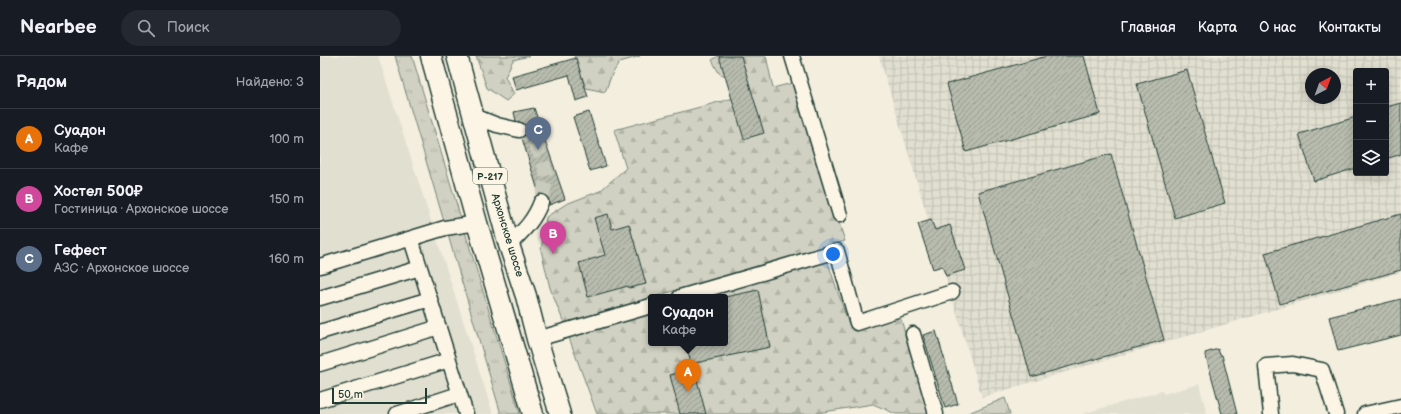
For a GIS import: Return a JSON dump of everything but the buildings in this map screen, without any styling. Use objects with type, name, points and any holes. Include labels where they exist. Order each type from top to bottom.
[{"type":"highway","name":"Р-217","points":[[431,56],[477,223],[533,414]]},
{"type":"highway","name":"Архонское шоссе","points":[[457,56],[509,245],[526,296],[537,339],[560,414]]},
{"type":"street","points":[[792,56],[840,215]]},
{"type":"street","points":[[474,116],[497,125],[519,130]]},
{"type":"street","points":[[509,245],[531,222],[538,211],[541,202]]},
{"type":"street","points":[[320,266],[445,228],[477,223]]},
{"type":"street","points":[[411,239],[466,414]]},
{"type":"street","points":[[690,294],[837,251],[857,323],[952,292]]},
{"type":"street","points":[[320,298],[420,268]]},
{"type":"street","points":[[320,332],[430,298]]},
{"type":"street","points":[[537,339],[648,307]]},
{"type":"street","points":[[320,364],[439,327]]},
{"type":"street","points":[[913,334],[936,414]]},
{"type":"street","points":[[320,400],[449,360]]},
{"type":"street","points":[[1271,414],[1266,366],[1293,364],[1322,370],[1336,414]]},
{"type":"street","points":[[397,414],[459,394]]},
{"type":"street","points":[[1365,414],[1401,406]]},
{"type":"shaded area","points":[[320,56],[378,56],[493,414],[320,414]]},
{"type":"shaded area","points":[[879,56],[1401,56],[1401,272],[982,397]]},
{"type":"shaded area","points":[[1199,384],[1207,414],[1082,414],[1162,391],[1164,394]]},
{"type":"green space","points":[[395,56],[412,56],[520,414],[501,414]]},
{"type":"green space","points":[[476,56],[529,56],[513,60],[505,77],[514,94],[506,101],[487,88]]},
{"type":"green space","points":[[574,56],[640,56],[620,62],[612,74],[605,92],[586,88]]},
{"type":"green space","points":[[718,56],[766,56],[773,88],[792,83],[845,241],[663,294],[648,294],[648,298],[564,323],[550,288],[541,250],[546,217],[566,204],[600,191],[626,168],[614,130],[745,95],[737,83],[719,73],[712,60]]},
{"type":"green space","points":[[827,260],[848,322],[855,329],[900,316],[929,414],[896,414],[873,404],[811,414],[597,414],[568,335],[648,312],[648,346],[728,346],[728,294],[709,294]]},
{"type":"green space","points":[[1005,398],[1010,414],[966,414]]},
{"type":"tunnel","points":[[519,130],[527,134],[533,140],[543,161],[547,177],[541,202]]},
{"type":"place","name":"Гефест","points":[[538,150]]},
{"type":"place","name":"Хостел 500₽","points":[[553,254]]},
{"type":"place","name":"Суадон","points":[[688,392]]}]
